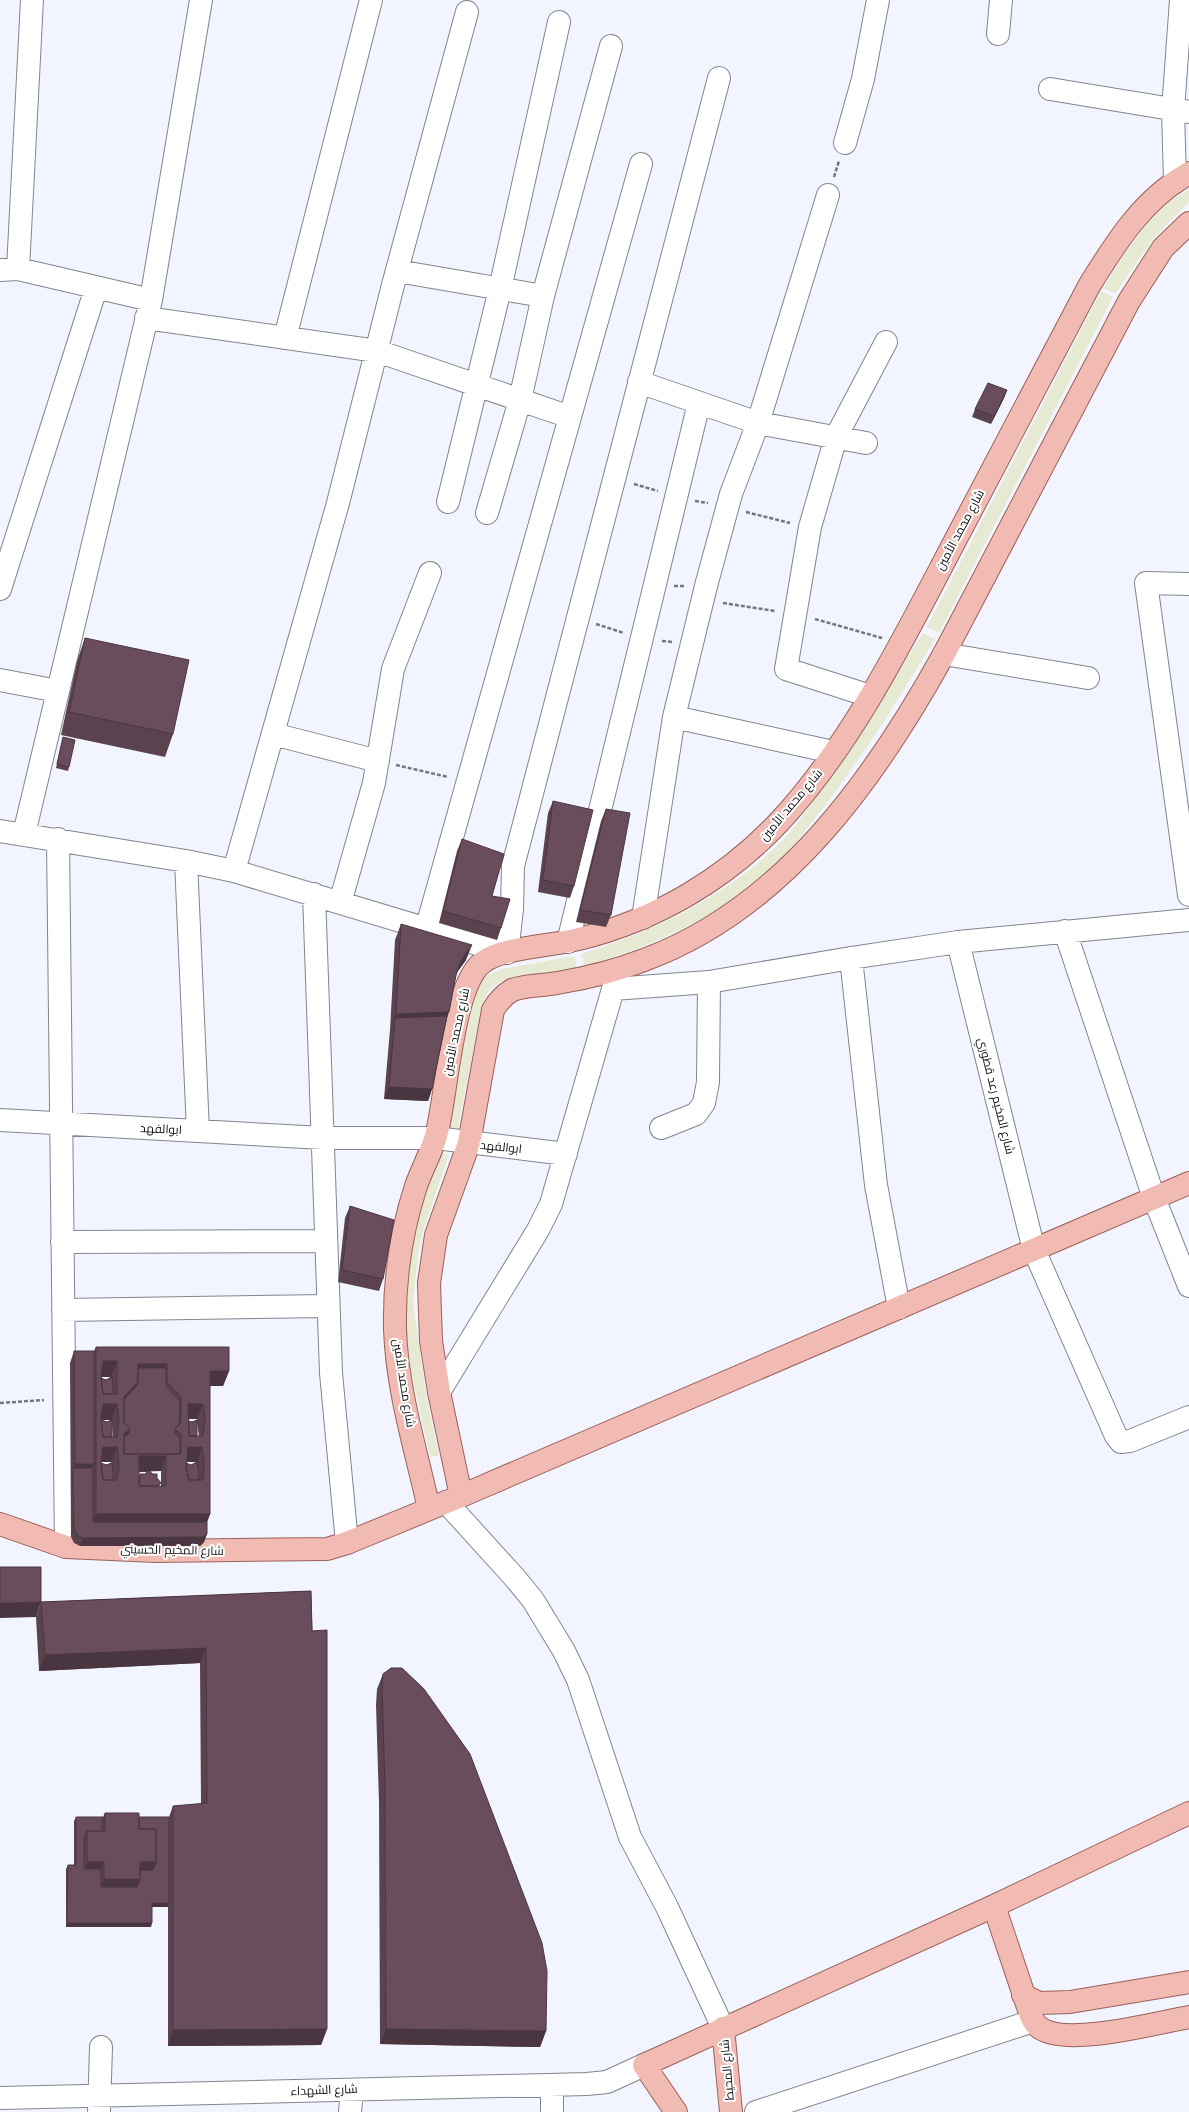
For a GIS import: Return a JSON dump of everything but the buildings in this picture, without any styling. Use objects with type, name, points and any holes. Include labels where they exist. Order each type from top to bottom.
[{"type":"main road","name":"شارع محمد الأمين","points":[[445,1502],[400,1378],[396,1342],[395,1304],[399,1254],[405,1226],[416,1185],[436,1138],[464,989],[470,976],[482,963],[498,954],[568,942],[598,934],[643,918],[702,887],[758,844],[804,793],[870,696],[902,643],[1089,286],[1130,224],[1161,192],[1182,177]]},
{"type":"main road","points":[[445,1502],[439,1392],[430,1327],[429,1283],[431,1262],[442,1213],[469,1143],[493,1010],[505,994],[518,988],[557,983],[616,979],[652,957],[697,936],[754,899],[783,874],[839,812],[870,771],[916,703],[944,654],[1129,301],[1163,248],[1189,223]]},
{"type":"main road","name":"شارع المخيم الحسيني","points":[[0,1524],[66,1548],[156,1551],[327,1549],[347,1543],[445,1502],[1189,1183]]},
{"type":"main road","points":[[676,2112],[644,2065],[994,1906],[1189,1813]]},
{"type":"main road","points":[[994,1906],[1023,1995],[1034,2022],[1041,2029],[1047,2032],[1087,2035],[1189,2017]]},
{"type":"main road","points":[[1023,1995],[1039,2003],[1063,2003],[1099,1999],[1189,1982]]},
{"type":"main road","name":"شارع المحيط","points":[[723,2028],[731,2112]]},
{"type":"street","points":[[32,0],[9,270],[96,288],[149,309],[285,338],[377,351],[570,417]]},
{"type":"street","points":[[24,834],[149,309],[201,0]]},
{"type":"street","points":[[285,338],[371,0]]},
{"type":"street","points":[[845,143],[863,79],[878,0]]},
{"type":"street","points":[[998,34],[1001,0]]},
{"type":"street","points":[[1181,0],[1182,177]]},
{"type":"street","points":[[234,871],[338,503],[397,270],[467,12]]},
{"type":"street","points":[[448,502],[500,289],[559,22]]},
{"type":"street","points":[[487,513],[520,400],[543,296],[611,46]]},
{"type":"street","points":[[0,831],[58,839],[186,861],[234,871],[314,894],[426,930],[507,953],[512,910],[513,866],[719,78]]},
{"type":"street","points":[[1050,89],[1181,111]]},
{"type":"street","points":[[426,930],[641,164]]},
{"type":"street","points":[[643,918],[674,717],[706,586],[731,494],[758,423],[828,195]]},
{"type":"street","points":[[397,270],[543,296]]},
{"type":"street","points":[[0,589],[96,288]]},
{"type":"street","points":[[870,696],[786,669],[810,528],[836,437],[886,342]]},
{"type":"street","points":[[639,382],[699,404],[758,423],[866,443]]},
{"type":"street","points":[[568,942],[699,404]]},
{"type":"street","points":[[340,903],[374,783],[393,669],[430,573]]},
{"type":"street","points":[[1189,584],[1146,583],[1189,895]]},
{"type":"street","points":[[944,654],[1088,678]]},
{"type":"street","points":[[0,680],[58,691]]},
{"type":"street","points":[[674,717],[833,752]]},
{"type":"street","points":[[273,734],[378,761]]},
{"type":"street","points":[[58,839],[66,1548]]},
{"type":"street","points":[[186,861],[198,1131]]},
{"type":"street","points":[[314,894],[330,1373],[347,1543]]},
{"type":"street","points":[[439,1392],[538,1230],[551,1204],[616,979],[709,982],[958,942],[1065,930],[1189,920]]},
{"type":"street","points":[[1065,930],[1154,1198],[1189,1286]]},
{"type":"street","name":"شارع المخيم رعد قطوري","points":[[958,942],[1034,1250],[1116,1436],[1121,1442],[1130,1441],[1189,1417]]},
{"type":"street","points":[[851,958],[876,1185],[899,1308]]},
{"type":"street","points":[[660,1128],[696,1114],[704,1103],[708,1082],[709,982]]},
{"type":"street","name":"ابوالفهد","points":[[0,1120],[322,1138],[436,1138],[566,1154]]},
{"type":"street","points":[[62,1242],[326,1241]]},
{"type":"street","points":[[63,1310],[328,1306]]},
{"type":"street","points":[[445,1502],[524,1589],[547,1620],[564,1651],[578,1680],[630,1836],[667,1907],[723,2028]]},
{"type":"street","points":[[756,2112],[1034,2022]]},
{"type":"street","points":[[100,2104],[101,2047]]},
{"type":"street","name":"شارع الشهداء","points":[[0,2098],[100,2104],[352,2090],[552,2085],[607,2082],[644,2065]]},
{"type":"street","points":[[552,2085],[552,2112]]},
{"type":"street","points":[[350,2112],[352,2090]]},
{"type":"path","points":[[828,195],[845,143]]},
{"type":"path","points":[[654,586],[706,586]]},
{"type":"path","points":[[378,761],[468,782]]},
{"type":"path","points":[[0,1403],[64,1399]]},
{"type":"green space","points":[[1189,189],[1189,202],[1153,239],[1115,294],[1104,288],[1140,232],[1163,208]]},
{"type":"green space","points":[[1101,291],[1113,297],[939,633],[927,627]]},
{"type":"green space","points":[[923,633],[935,639],[894,706],[835,792],[796,843],[770,871],[733,900],[714,912],[672,934],[628,952],[585,966],[581,954],[635,935],[687,910],[736,880],[780,843],[820,792]]},
{"type":"green space","points":[[574,956],[577,968],[502,981],[490,990],[481,1010],[457,1133],[447,1131],[469,1014],[477,989],[484,977],[502,969]]},
{"type":"green space","points":[[438,1153],[449,1155],[423,1231],[418,1255],[413,1302],[426,1394],[439,1456],[430,1457],[412,1375],[403,1304],[414,1228]]}]
